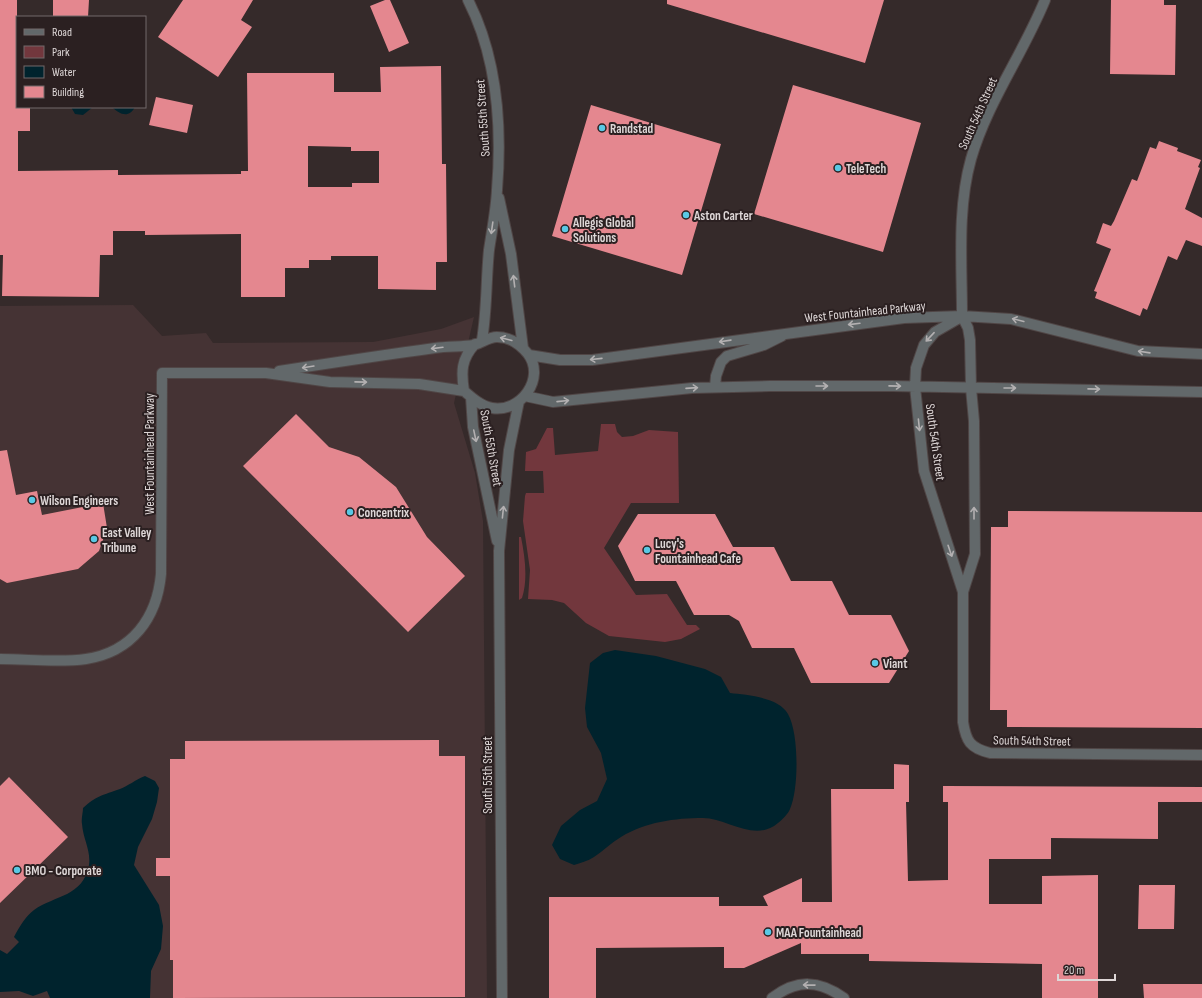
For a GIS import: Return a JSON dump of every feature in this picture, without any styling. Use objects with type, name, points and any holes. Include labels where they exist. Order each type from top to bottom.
[{"type":"street","name":"South 55th Street","points":[[468,0],[483,37],[495,92],[498,138],[498,189],[489,251],[486,310],[479,342]]},
{"type":"street","name":"South 54th Street","points":[[1045,0],[985,120],[971,159],[962,210],[962,316],[968,328],[970,340],[971,388],[974,421],[975,554],[963,592],[963,722],[969,742],[978,750],[990,754],[1202,756]]},
{"type":"street","name":"South 55th Street","points":[[498,189],[511,254],[526,351]]},
{"type":"street","name":"South 54th Street","points":[[962,316],[944,326],[928,338],[918,360],[915,387],[924,471],[963,592]]},
{"type":"street","name":"West Fountainhead Parkway","points":[[526,351],[560,360],[592,360],[791,332],[912,317],[962,316],[1011,319],[1138,351],[1202,354]]},
{"type":"street","points":[[715,387],[716,376],[721,362],[727,356],[764,345],[791,332]]},
{"type":"street","points":[[489,338],[505,338],[512,340],[526,351],[533,376],[529,390],[522,399],[512,406],[493,408],[484,406],[467,394],[462,372],[463,364],[465,357],[479,342],[489,338]]},
{"type":"street","name":"West Fountainhead Parkway","points":[[266,373],[479,342]]},
{"type":"street","name":"West Fountainhead Parkway","points":[[0,659],[86,659],[111,651],[133,637],[149,618],[160,587],[162,561],[162,373],[266,373],[330,382],[419,384],[467,394]]},
{"type":"street","points":[[522,399],[553,402],[715,387],[915,387],[1202,392]]},
{"type":"street","name":"South 55th Street","points":[[467,394],[499,551]]},
{"type":"street","name":"South 55th Street","points":[[502,998],[499,551],[509,450],[522,399]]},
{"type":"street","points":[[772,998],[782,990],[807,984],[820,985],[832,990],[844,998]]},
{"type":"shaded area","points":[[133,305],[162,336],[206,333],[213,343],[373,342],[441,329],[474,317],[454,403],[475,473],[483,521],[487,998],[0,998],[0,306]]},
{"type":"green space","points":[[601,424],[615,424],[617,432],[622,437],[633,436],[649,430],[678,432],[679,503],[631,503],[604,548],[636,595],[667,594],[687,625],[696,625],[700,629],[681,639],[665,642],[609,636],[586,623],[564,603],[552,600],[528,599],[530,570],[523,521],[525,496],[526,493],[544,493],[543,471],[525,471],[526,452],[536,449],[547,428],[553,428],[555,455],[598,451]]},
{"type":"green space","points":[[519,537],[521,537],[525,560],[525,583],[522,598],[519,600]]},
{"type":"water","points":[[72,108],[92,108],[83,115],[75,114]]},
{"type":"water","points":[[113,108],[134,108],[133,111],[127,114],[118,112]]},
{"type":"water","points":[[615,650],[656,656],[705,669],[721,677],[730,693],[770,700],[784,708],[792,723],[794,734],[796,747],[796,775],[793,800],[789,811],[783,819],[769,829],[760,831],[741,828],[712,819],[703,818],[671,820],[650,824],[630,832],[617,839],[594,857],[584,862],[574,865],[560,859],[552,845],[561,826],[580,810],[597,801],[607,779],[601,753],[587,727],[585,708],[590,663],[603,653]]},
{"type":"water","points":[[145,776],[155,781],[159,788],[152,819],[138,847],[134,865],[159,905],[163,926],[161,949],[151,971],[150,998],[50,998],[47,991],[33,996],[19,991],[0,992],[0,950],[7,954],[19,942],[14,937],[31,912],[42,905],[67,894],[81,883],[86,876],[89,860],[82,822],[83,808],[96,798],[123,788]]},
{"type":"building","points":[[0,0],[17,0],[16,108],[30,108],[30,131],[18,131],[18,171],[118,170],[118,175],[241,174],[241,171],[248,171],[247,73],[334,73],[334,92],[381,92],[380,67],[441,66],[442,164],[446,164],[447,262],[436,262],[436,290],[378,289],[378,256],[331,256],[331,260],[309,260],[309,268],[285,268],[285,297],[241,297],[241,234],[145,235],[145,231],[113,231],[113,255],[100,255],[99,297],[2,296],[3,255],[0,255]],"holes":[[[308,146],[351,147],[351,151],[379,151],[379,183],[352,183],[352,187],[308,187]]]},
{"type":"building","points":[[53,0],[89,0],[88,16],[53,16]]},
{"type":"building","points":[[183,0],[253,0],[241,20],[252,27],[218,77],[158,37]]},
{"type":"building","points":[[385,0],[390,0],[409,43],[389,52],[370,6]]},
{"type":"building","points":[[667,0],[884,0],[865,63],[667,4]]},
{"type":"building","points":[[1111,0],[1164,0],[1164,5],[1176,5],[1175,75],[1110,74]]},
{"type":"building","name":"TeleTech","points":[[793,85],[921,123],[883,252],[754,214]]},
{"type":"building","points":[[156,97],[193,105],[187,133],[149,125]]},
{"type":"building","points":[[591,105],[721,144],[682,275],[552,236]]},
{"type":"building","points":[[1159,141],[1178,148],[1177,151],[1201,160],[1198,167],[1200,168],[1185,209],[1202,218],[1202,246],[1186,240],[1177,260],[1168,256],[1147,310],[1143,308],[1140,316],[1095,298],[1097,292],[1094,291],[1111,249],[1096,243],[1103,223],[1111,226],[1132,179],[1137,181],[1150,147],[1156,149]]},
{"type":"building","name":"Concentrix","points":[[296,414],[329,447],[359,457],[396,487],[427,537],[465,576],[408,632],[243,466]]},
{"type":"building","points":[[7,450],[16,495],[37,491],[42,515],[103,503],[107,528],[99,551],[78,569],[7,583],[0,579],[0,451]]},
{"type":"building","points":[[1008,511],[1202,512],[1202,728],[1007,727],[1007,710],[990,710],[991,527],[1008,527]]},
{"type":"building","points":[[638,514],[715,514],[733,547],[774,547],[791,581],[832,581],[849,615],[891,615],[909,651],[889,683],[811,683],[794,648],[752,648],[739,621],[729,615],[694,615],[676,581],[635,581],[618,546]]},
{"type":"building","points":[[439,740],[439,756],[465,756],[465,997],[173,998],[173,960],[170,960],[170,876],[156,876],[156,858],[170,858],[170,759],[185,759],[185,741]]},
{"type":"building","points":[[894,764],[909,765],[909,802],[906,802],[908,881],[948,880],[948,802],[943,802],[943,786],[1202,787],[1202,802],[1158,802],[1158,839],[1051,838],[1051,859],[989,859],[989,904],[1042,904],[1042,876],[1098,875],[1098,998],[1042,998],[1042,964],[869,961],[869,954],[801,954],[801,943],[744,968],[724,968],[724,947],[596,948],[596,998],[549,998],[549,897],[719,897],[719,906],[768,906],[763,896],[802,878],[802,902],[832,902],[831,789],[894,789]]},
{"type":"building","name":"BMO - Corporate","points":[[9,777],[68,837],[0,903],[0,786]]},
{"type":"building","points":[[1139,885],[1175,885],[1174,929],[1138,929]]},
{"type":"building","points":[[1143,984],[1202,984],[1202,998],[1144,998]]},
{"type":"place","name":"Randstad","points":[[602,128]]},
{"type":"place","name":"TeleTech","points":[[838,168]]},
{"type":"place","name":"Aston Carter","points":[[686,215]]},
{"type":"place","name":"Allegis Global Solutions","points":[[565,229]]},
{"type":"place","name":"Wilson Engineers","points":[[32,500]]},
{"type":"place","name":"Concentrix","points":[[350,512]]},
{"type":"place","name":"East Valley Tribune","points":[[94,539]]},
{"type":"place","name":"Lucy's Fountainhead Cafe","points":[[647,550]]},
{"type":"place","name":"Viant","points":[[875,663]]},
{"type":"place","name":"BMO - Corporate","points":[[17,870]]},
{"type":"place","name":"MAA Fountainhead","points":[[768,932]]}]
